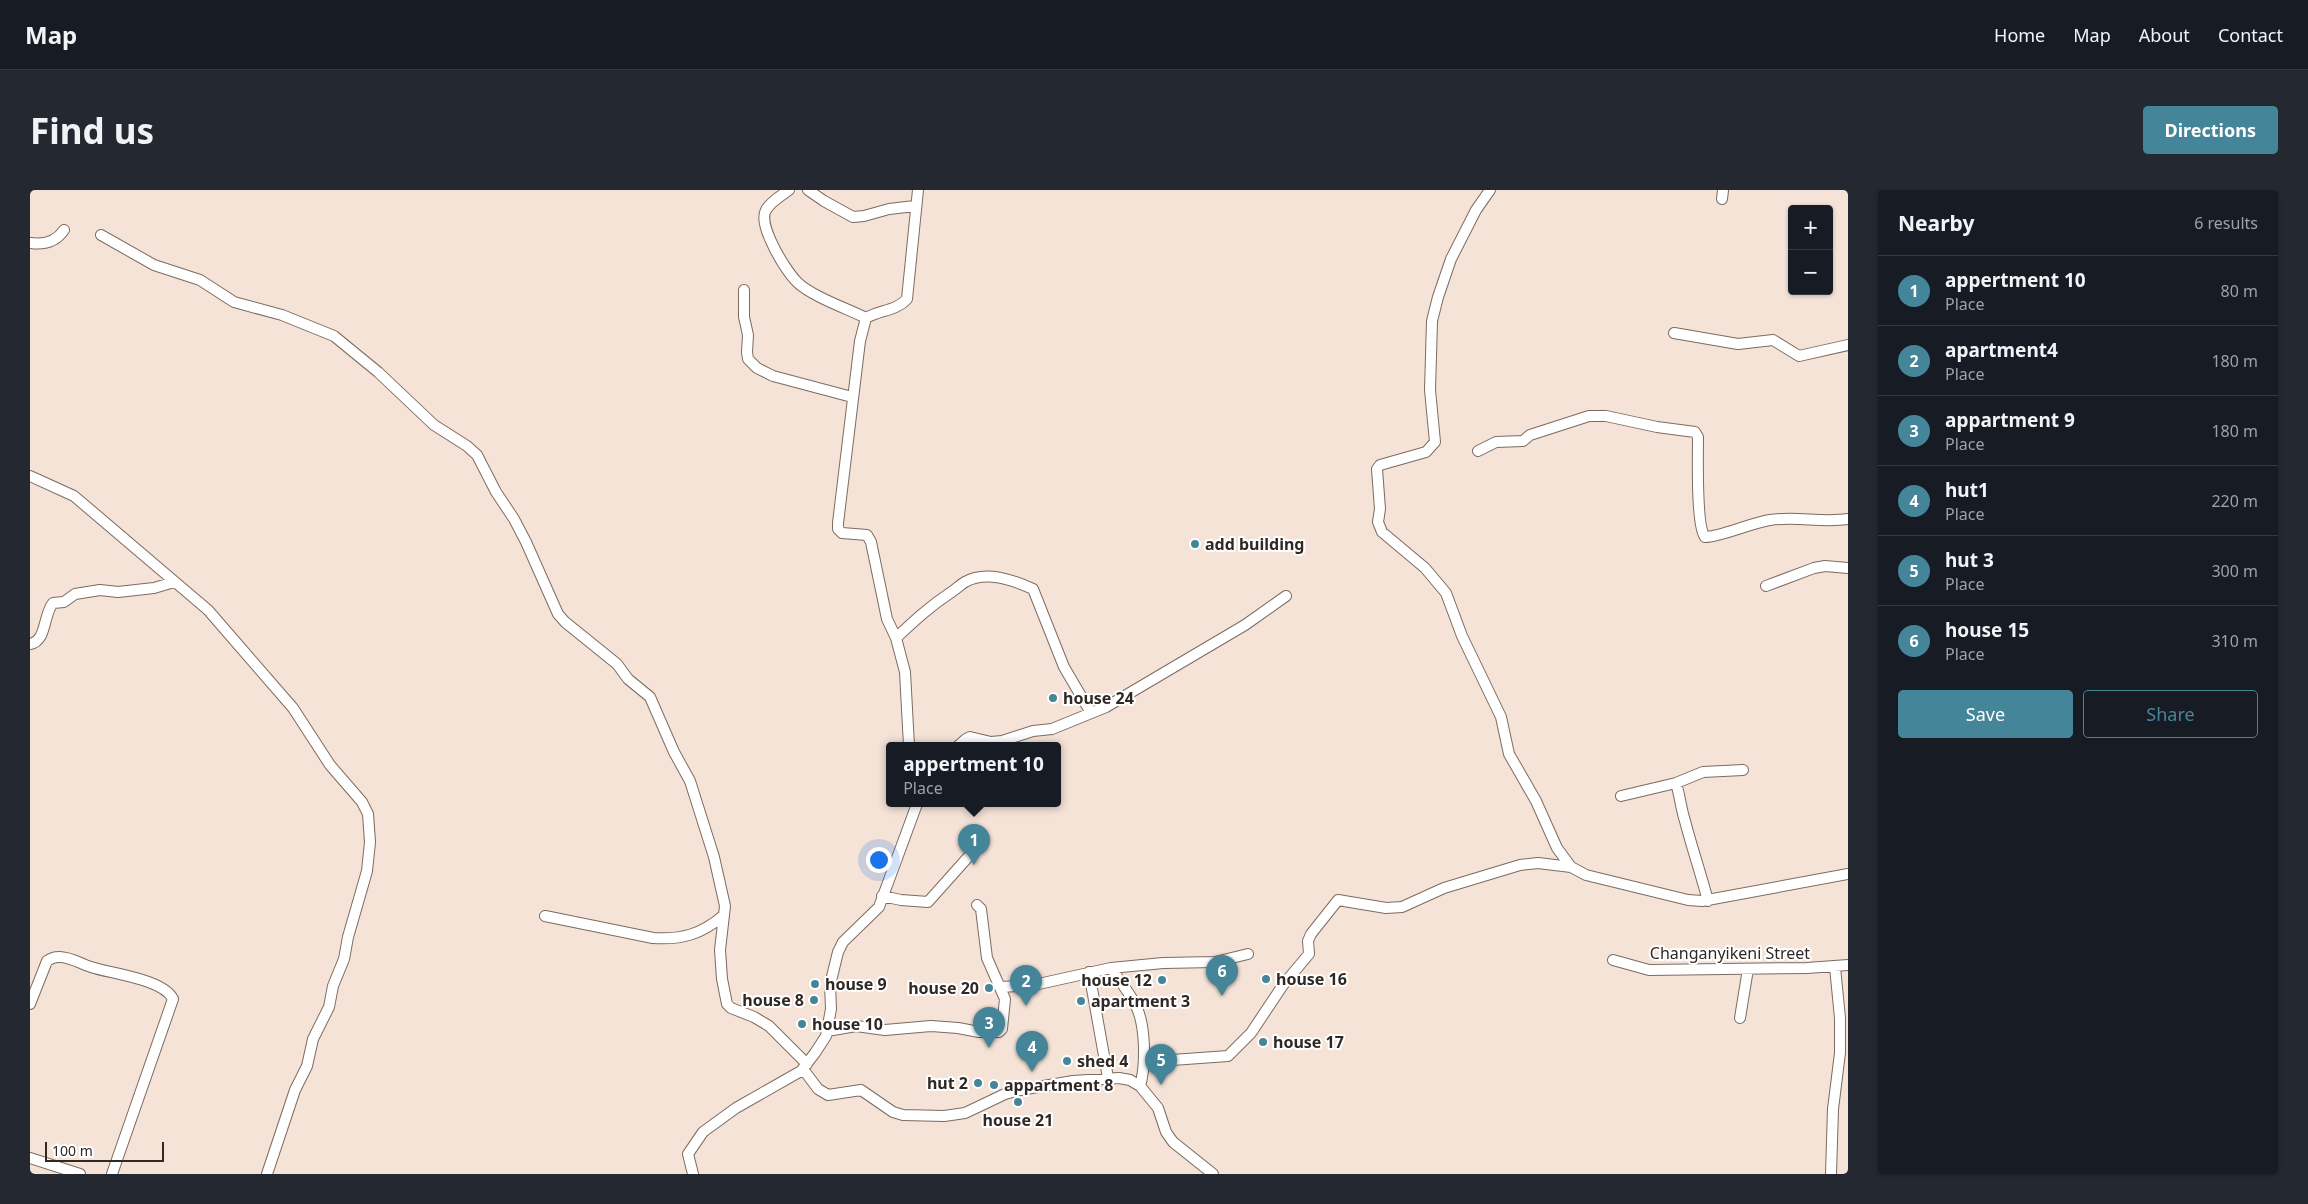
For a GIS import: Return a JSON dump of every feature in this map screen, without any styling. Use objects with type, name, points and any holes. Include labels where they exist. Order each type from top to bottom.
[{"type":"street","points":[[789,190],[774,200],[763,218],[767,233],[784,263],[797,282],[809,291],[866,318]]},
{"type":"street","points":[[808,190],[853,217],[889,209],[915,206]]},
{"type":"street","points":[[909,742],[906,687],[896,638],[887,619],[871,542],[867,535],[848,535],[838,529],[839,505],[850,431],[852,397],[860,341],[866,318],[875,313],[900,306],[907,298],[918,190]]},
{"type":"street","points":[[1490,190],[1476,210],[1451,259],[1432,321],[1430,390],[1436,442],[1426,452],[1380,465],[1377,469],[1380,509],[1378,522],[1382,532],[1425,568],[1446,593],[1462,636],[1501,716],[1509,754],[1536,801],[1557,848],[1571,867]]},
{"type":"street","points":[[30,243],[51,242],[64,230]]},
{"type":"street","points":[[101,235],[154,265],[200,280],[234,302],[282,315],[334,336],[378,372],[434,425],[477,455],[496,492],[514,519],[526,542],[558,614],[617,664],[628,678],[650,696],[695,794],[698,812],[719,876],[725,906],[720,950],[722,979],[727,1004],[731,1008],[754,1017],[769,1026],[805,1066],[818,1089],[828,1095],[861,1090],[893,1112],[912,1115],[944,1116],[965,1113],[1005,1094],[1020,1090],[1073,1081],[1119,1078],[1140,1086],[1158,1108],[1166,1132],[1173,1142],[1214,1174]]},
{"type":"street","points":[[744,290],[744,317],[748,335],[746,352],[748,359],[756,368],[773,376],[852,397]]},
{"type":"street","points":[[1674,333],[1732,343],[1773,340],[1800,356],[1848,345]]},
{"type":"street","points":[[1478,451],[1496,442],[1522,441],[1530,435],[1589,416],[1606,416],[1657,427],[1695,432],[1698,437],[1698,490],[1702,530],[1705,537],[1749,524],[1771,520],[1792,518],[1848,520]]},
{"type":"street","points":[[30,476],[74,496],[208,610],[276,685],[330,765],[362,802],[369,820],[367,871],[348,937],[344,959],[333,986],[329,1007],[313,1039],[307,1066],[295,1090],[267,1174]]},
{"type":"street","points":[[1766,586],[1814,568],[1848,568]]},
{"type":"street","points":[[896,638],[930,606],[967,581],[977,578],[999,577],[1033,589],[1064,667],[1091,713]]},
{"type":"street","points":[[30,644],[35,643],[42,636],[48,612],[53,603],[67,600],[75,594],[100,590],[118,592],[154,588],[174,582]]},
{"type":"street","points":[[963,742],[970,738],[990,742],[1002,741],[1033,731],[1052,729],[1091,713],[1222,638],[1286,596]]},
{"type":"street","points":[[1621,796],[1676,783],[1703,772],[1743,770]]},
{"type":"street","points":[[1676,783],[1691,845],[1698,860],[1708,900]]},
{"type":"street","points":[[693,1174],[688,1154],[703,1132],[736,1108],[805,1066],[826,1036],[831,1009],[830,985],[838,952],[843,942],[879,907],[917,807]]},
{"type":"street","points":[[882,896],[901,900],[928,902],[978,846]]},
{"type":"street","points":[[1144,1062],[1228,1056],[1250,1033],[1283,985],[1309,954],[1308,941],[1311,934],[1338,900],[1386,908],[1402,907],[1444,888],[1520,865],[1538,862],[1571,867],[1586,875],[1688,900],[1708,900],[1848,874]]},
{"type":"street","points":[[827,1031],[856,1026],[885,1030],[931,1026],[979,1032],[999,1032],[1002,1029],[1005,999],[988,958],[981,909],[978,905]]},
{"type":"street","points":[[545,916],[653,938],[670,939],[702,932],[724,915]]},
{"type":"street","points":[[1001,987],[1034,984],[1111,968],[1164,963],[1215,962],[1248,954]]},
{"type":"street","points":[[30,1004],[47,961],[59,957],[92,968],[128,976],[164,989],[173,999],[112,1174]]},
{"type":"street","name":"Changanyikeni Street","points":[[1613,960],[1649,970],[1835,967],[1848,965]]},
{"type":"street","points":[[1831,1174],[1833,1109],[1843,1061],[1835,967]]},
{"type":"street","points":[[1111,968],[1136,1004],[1142,1034],[1144,1062],[1140,1086]]},
{"type":"street","points":[[1740,1018],[1748,969]]},
{"type":"street","points":[[1089,972],[1108,1078]]},
{"type":"street","points":[[30,1158],[80,1174]]},
{"type":"place","name":"add building","points":[[1195,544]]},
{"type":"place","name":"house 24","points":[[1053,698]]},
{"type":"place","name":"appertment 10","points":[[974,865]]},
{"type":"place","name":"house 16","points":[[1266,979]]},
{"type":"place","name":"house 12","points":[[1162,980]]},
{"type":"place","name":"house 9","points":[[815,984]]},
{"type":"place","name":"house 20","points":[[989,988]]},
{"type":"place","name":"house 15","points":[[1222,996]]},
{"type":"place","name":"house 8","points":[[814,1000]]},
{"type":"place","name":"apartment 3","points":[[1081,1001]]},
{"type":"place","name":"apartment4","points":[[1026,1006]]},
{"type":"place","name":"house 10","points":[[802,1024]]},
{"type":"place","name":"house 17","points":[[1263,1042]]},
{"type":"place","name":"appartment 9","points":[[989,1048]]},
{"type":"place","name":"shed 4","points":[[1067,1061]]},
{"type":"place","name":"hut1","points":[[1032,1072]]},
{"type":"place","name":"hut 2","points":[[978,1083]]},
{"type":"place","name":"appartment 8","points":[[994,1085]]},
{"type":"place","name":"hut 3","points":[[1161,1085]]},
{"type":"place","name":"house 21","points":[[1018,1102]]}]
